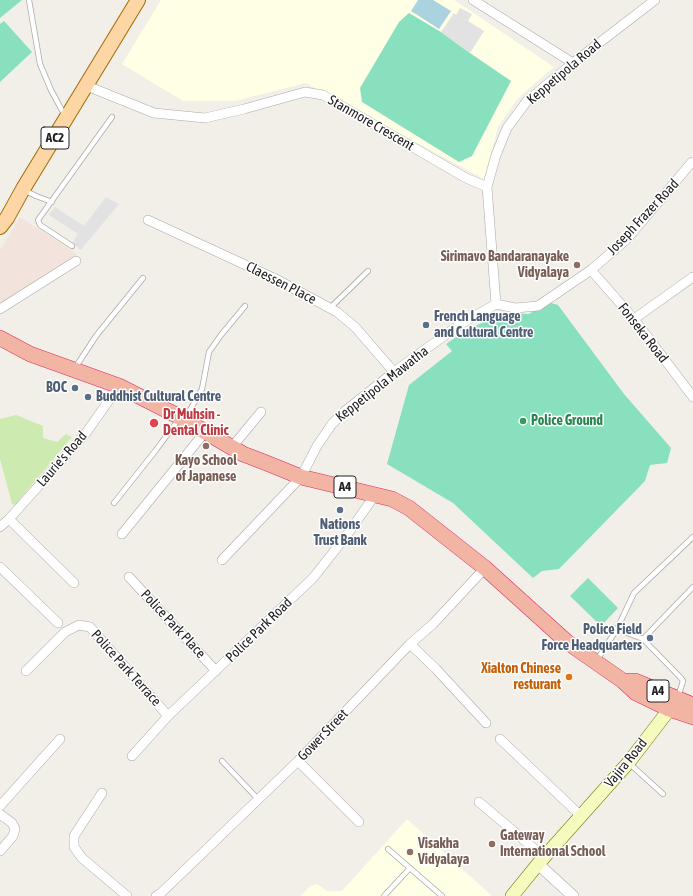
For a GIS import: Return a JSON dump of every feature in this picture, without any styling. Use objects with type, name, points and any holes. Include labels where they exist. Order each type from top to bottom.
[{"type":"highway","points":[[0,324],[13,345]]},
{"type":"highway","name":"A4","points":[[0,338],[30,354],[119,386],[182,419],[243,454],[301,477],[392,499],[409,508],[484,568],[567,642],[623,681],[635,681],[693,717]]},
{"type":"highway","name":"A4","points":[[673,704],[693,705]]},
{"type":"main road","name":"AC2","points":[[0,227],[7,218],[23,189],[67,119],[138,0]]},
{"type":"main road","name":"AC2","points":[[0,209],[23,189]]},
{"type":"main road","name":"Vajira Road","points":[[515,895],[541,860],[629,762],[673,704]]},
{"type":"street","points":[[473,0],[573,63]]},
{"type":"street","name":"Keppetipola Road","points":[[496,304],[487,187],[496,155],[507,128],[527,101],[573,63],[655,0]]},
{"type":"street","name":"Stanmore Crescent","points":[[86,86],[154,113],[205,118],[305,92],[323,95],[466,178],[487,187]]},
{"type":"street","name":"Joseph Frazer Road","points":[[591,270],[627,239],[693,163]]},
{"type":"street","name":"Claessen Place","points":[[148,220],[276,279],[337,312],[355,327],[394,372]]},
{"type":"street","points":[[0,309],[76,261]]},
{"type":"street","points":[[496,304],[515,308],[538,306],[591,270]]},
{"type":"street","name":"Fonseka Road","points":[[591,270],[634,319],[693,397]]},
{"type":"street","points":[[634,319],[693,277]]},
{"type":"street","name":"Keppetipola Mawatha","points":[[222,560],[301,477],[317,446],[332,424],[345,410],[459,325],[496,304]]},
{"type":"street","name":"Laurie's Road","points":[[0,527],[9,519],[86,433],[119,386]]},
{"type":"street","points":[[232,447],[261,412]]},
{"type":"street","points":[[122,534],[205,432]]},
{"type":"street","name":"Police Park Road","points":[[132,756],[168,716],[313,578],[347,535],[375,495]]},
{"type":"street","points":[[9,519],[74,583]]},
{"type":"street","points":[[0,567],[58,623]]},
{"type":"street","name":"Gower Street","points":[[156,896],[161,894],[298,761],[410,644],[432,624],[484,568]]},
{"type":"street","name":"Police Park Place","points":[[129,577],[216,671]]},
{"type":"street","name":"Police Park Terrace","points":[[26,671],[65,632],[79,625],[90,627],[168,716]]},
{"type":"street","points":[[410,644],[436,669],[486,723]]},
{"type":"street","points":[[500,739],[581,816]]},
{"type":"street","points":[[0,806],[60,740]]},
{"type":"street","points":[[298,761],[359,822]]},
{"type":"street","points":[[102,793],[74,836],[74,847],[82,858],[127,896]]},
{"type":"street","points":[[480,802],[541,860],[573,896]]},
{"type":"street","points":[[0,814],[12,823],[15,829],[13,836],[0,851]]},
{"type":"lane","points":[[29,0],[40,64],[51,90],[67,119]]},
{"type":"lane","points":[[72,246],[40,225],[38,220],[112,117]]},
{"type":"lane","points":[[23,189],[52,202]]},
{"type":"lane","points":[[330,308],[368,271]]},
{"type":"lane","points":[[74,370],[96,336],[143,278]]},
{"type":"lane","points":[[114,503],[182,419],[202,389],[209,352],[245,306]]},
{"type":"lane","points":[[596,661],[617,628],[634,593],[693,537]]},
{"type":"lane","points":[[643,639],[693,587]]},
{"type":"lane","points":[[617,628],[643,639],[682,678],[683,681],[673,704]]},
{"type":"lane","points":[[222,761],[258,799]]},
{"type":"lane","points":[[629,762],[663,794]]},
{"type":"lane","points":[[388,849],[442,896]]},
{"type":"lane","points":[[384,896],[410,868]]},
{"type":"shaded area","points":[[161,0],[454,0],[554,67],[518,98],[498,127],[484,179],[306,83],[235,101],[183,101],[122,64]]},
{"type":"shaded area","points":[[460,8],[472,14],[468,21],[484,31],[470,53],[441,32],[454,13],[456,15]]},
{"type":"shaded area","points":[[106,197],[119,204],[81,250],[72,243],[78,234],[49,215],[55,207],[84,226]]},
{"type":"shaded area","points":[[20,217],[76,253],[77,257],[0,308],[0,250]]},
{"type":"shaded area","name":"Visakha Vidyalaya","points":[[407,819],[492,896],[301,896],[310,886],[317,884],[327,891],[342,891]]},
{"type":"green space","points":[[0,0],[22,0],[0,18]]},
{"type":"green space","points":[[409,13],[441,32],[511,81],[472,156],[459,162],[362,102],[360,88],[399,22]]},
{"type":"green space","points":[[4,21],[32,52],[0,82],[0,24]]},
{"type":"green space","name":"Police Ground","points":[[548,302],[558,305],[624,394],[671,448],[667,463],[650,465],[645,481],[559,569],[542,571],[533,578],[453,503],[387,464],[409,385],[452,351],[446,344],[468,329],[505,313],[529,314]]},
{"type":"green space","points":[[16,415],[43,426],[43,438],[57,442],[66,434],[72,437],[15,505],[12,504],[0,459],[0,419]]},
{"type":"green space","points":[[588,578],[618,608],[601,626],[570,596]]},
{"type":"water","points":[[418,0],[433,0],[451,11],[439,29],[411,11]]},
{"type":"place","name":"Sirimavo Bandaranayake Vidyalaya","points":[[577,265]]},
{"type":"place","name":"French Language and Cultural Centre","points":[[426,325]]},
{"type":"place","name":"BOC","points":[[75,388]]},
{"type":"place","name":"Buddhist Cultural Centre","points":[[88,397]]},
{"type":"place","name":"Police Ground","points":[[523,421]]},
{"type":"place","name":"Dr Muhsin - Dental Clinic","points":[[154,423]]},
{"type":"place","name":"Kayo School of Japanese","points":[[206,446]]},
{"type":"place","name":"Nations Trust Bank","points":[[340,510]]},
{"type":"place","name":"Police Field Force Headquarters","points":[[650,638]]},
{"type":"place","name":"Xialton Chinese resturant","points":[[569,677]]},
{"type":"place","name":"Gateway International School","points":[[492,844]]},
{"type":"place","name":"Visakha Vidyalaya","points":[[410,852]]}]
